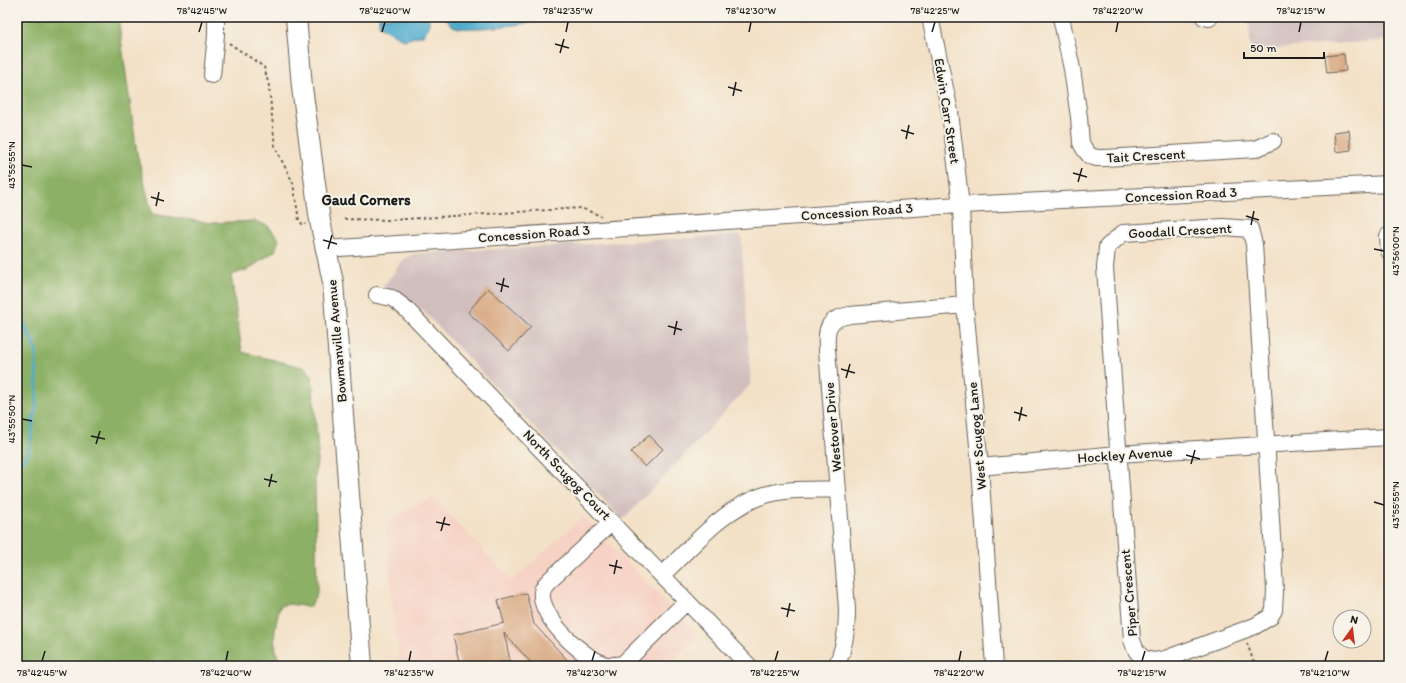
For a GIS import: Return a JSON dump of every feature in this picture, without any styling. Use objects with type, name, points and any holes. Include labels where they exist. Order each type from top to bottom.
[{"type":"main road","name":"Bowmanville Avenue","points":[[296,17],[302,87],[320,221],[333,282],[362,666]]},
{"type":"street","points":[[212,75],[216,35],[216,17]]},
{"type":"street","name":"Edwin Carr Street","points":[[930,17],[950,112],[961,206]]},
{"type":"street","name":"Tait Crescent","points":[[1061,17],[1072,69],[1081,143],[1090,156],[1105,158],[1255,149],[1272,141]]},
{"type":"street","name":"Concession Road 3","points":[[326,249],[961,206],[1389,184]]},
{"type":"street","name":"West Scugog Lane","points":[[961,206],[965,305],[980,467],[994,666]]},
{"type":"street","name":"Goodall Crescent","points":[[1118,454],[1105,268],[1107,247],[1123,233],[1223,227],[1250,229],[1254,244],[1266,445]]},
{"type":"street","points":[[1389,235],[1389,251]]},
{"type":"street","name":"North Scugog Court","points":[[377,295],[392,298],[405,308],[749,666]]},
{"type":"street","name":"Westover Drive","points":[[836,666],[844,643],[847,628],[847,609],[827,349],[826,334],[828,326],[839,317],[850,315],[965,305]]},
{"type":"street","name":"Hockley Avenue","points":[[980,467],[1118,454],[1389,436]]},
{"type":"street","name":"Piper Crescent","points":[[1118,454],[1132,640],[1134,649],[1138,655],[1144,659],[1158,661],[1256,626],[1270,617],[1274,610],[1275,592],[1266,445]]},
{"type":"street","points":[[662,575],[719,521],[744,503],[765,495],[785,491],[838,488]]},
{"type":"street","points":[[612,522],[555,574],[542,591],[549,614],[565,637],[585,654],[598,661],[607,664],[623,664],[687,601]]},
{"type":"path","points":[[216,35],[264,67],[269,86],[275,147],[293,183],[299,220],[303,225],[320,221]]},
{"type":"path","points":[[344,219],[390,220],[581,208]]},
{"type":"path","points":[[1247,643],[1255,666]]},
{"type":"shaded area","points":[[1248,17],[1389,17],[1389,40],[1251,50]]},
{"type":"shaded area","points":[[741,235],[751,384],[623,520],[420,308],[383,287],[403,260],[413,254]]},
{"type":"shaded area","points":[[433,497],[512,581],[583,516],[698,636],[666,666],[399,666],[385,521]]},
{"type":"green space","points":[[17,17],[118,17],[137,153],[152,214],[211,223],[255,221],[268,226],[279,239],[275,251],[247,270],[231,275],[242,352],[306,368],[312,376],[318,451],[315,478],[317,594],[310,607],[289,604],[280,606],[274,636],[281,666],[17,666]]},
{"type":"water","points":[[379,17],[429,17],[429,27],[423,35],[404,40],[379,26]]},
{"type":"water","points":[[444,17],[545,17],[545,21],[497,27],[459,28],[453,26]]},
{"type":"building","points":[[1344,54],[1346,71],[1327,73],[1325,56]]},
{"type":"building","points":[[1349,130],[1351,150],[1336,152],[1334,132]]},
{"type":"building","points":[[488,288],[531,327],[509,351],[468,312]]},
{"type":"building","points":[[649,435],[663,449],[645,467],[631,452]]},
{"type":"building","points":[[526,593],[534,624],[573,666],[534,666],[504,633],[510,660],[484,666],[460,666],[453,635],[504,623],[498,600]]},
{"type":"waterway","points":[[17,309],[36,350],[37,401],[28,454],[17,466]]},
{"type":"district","name":"Gaud Corners","points":[[366,200]]}]
